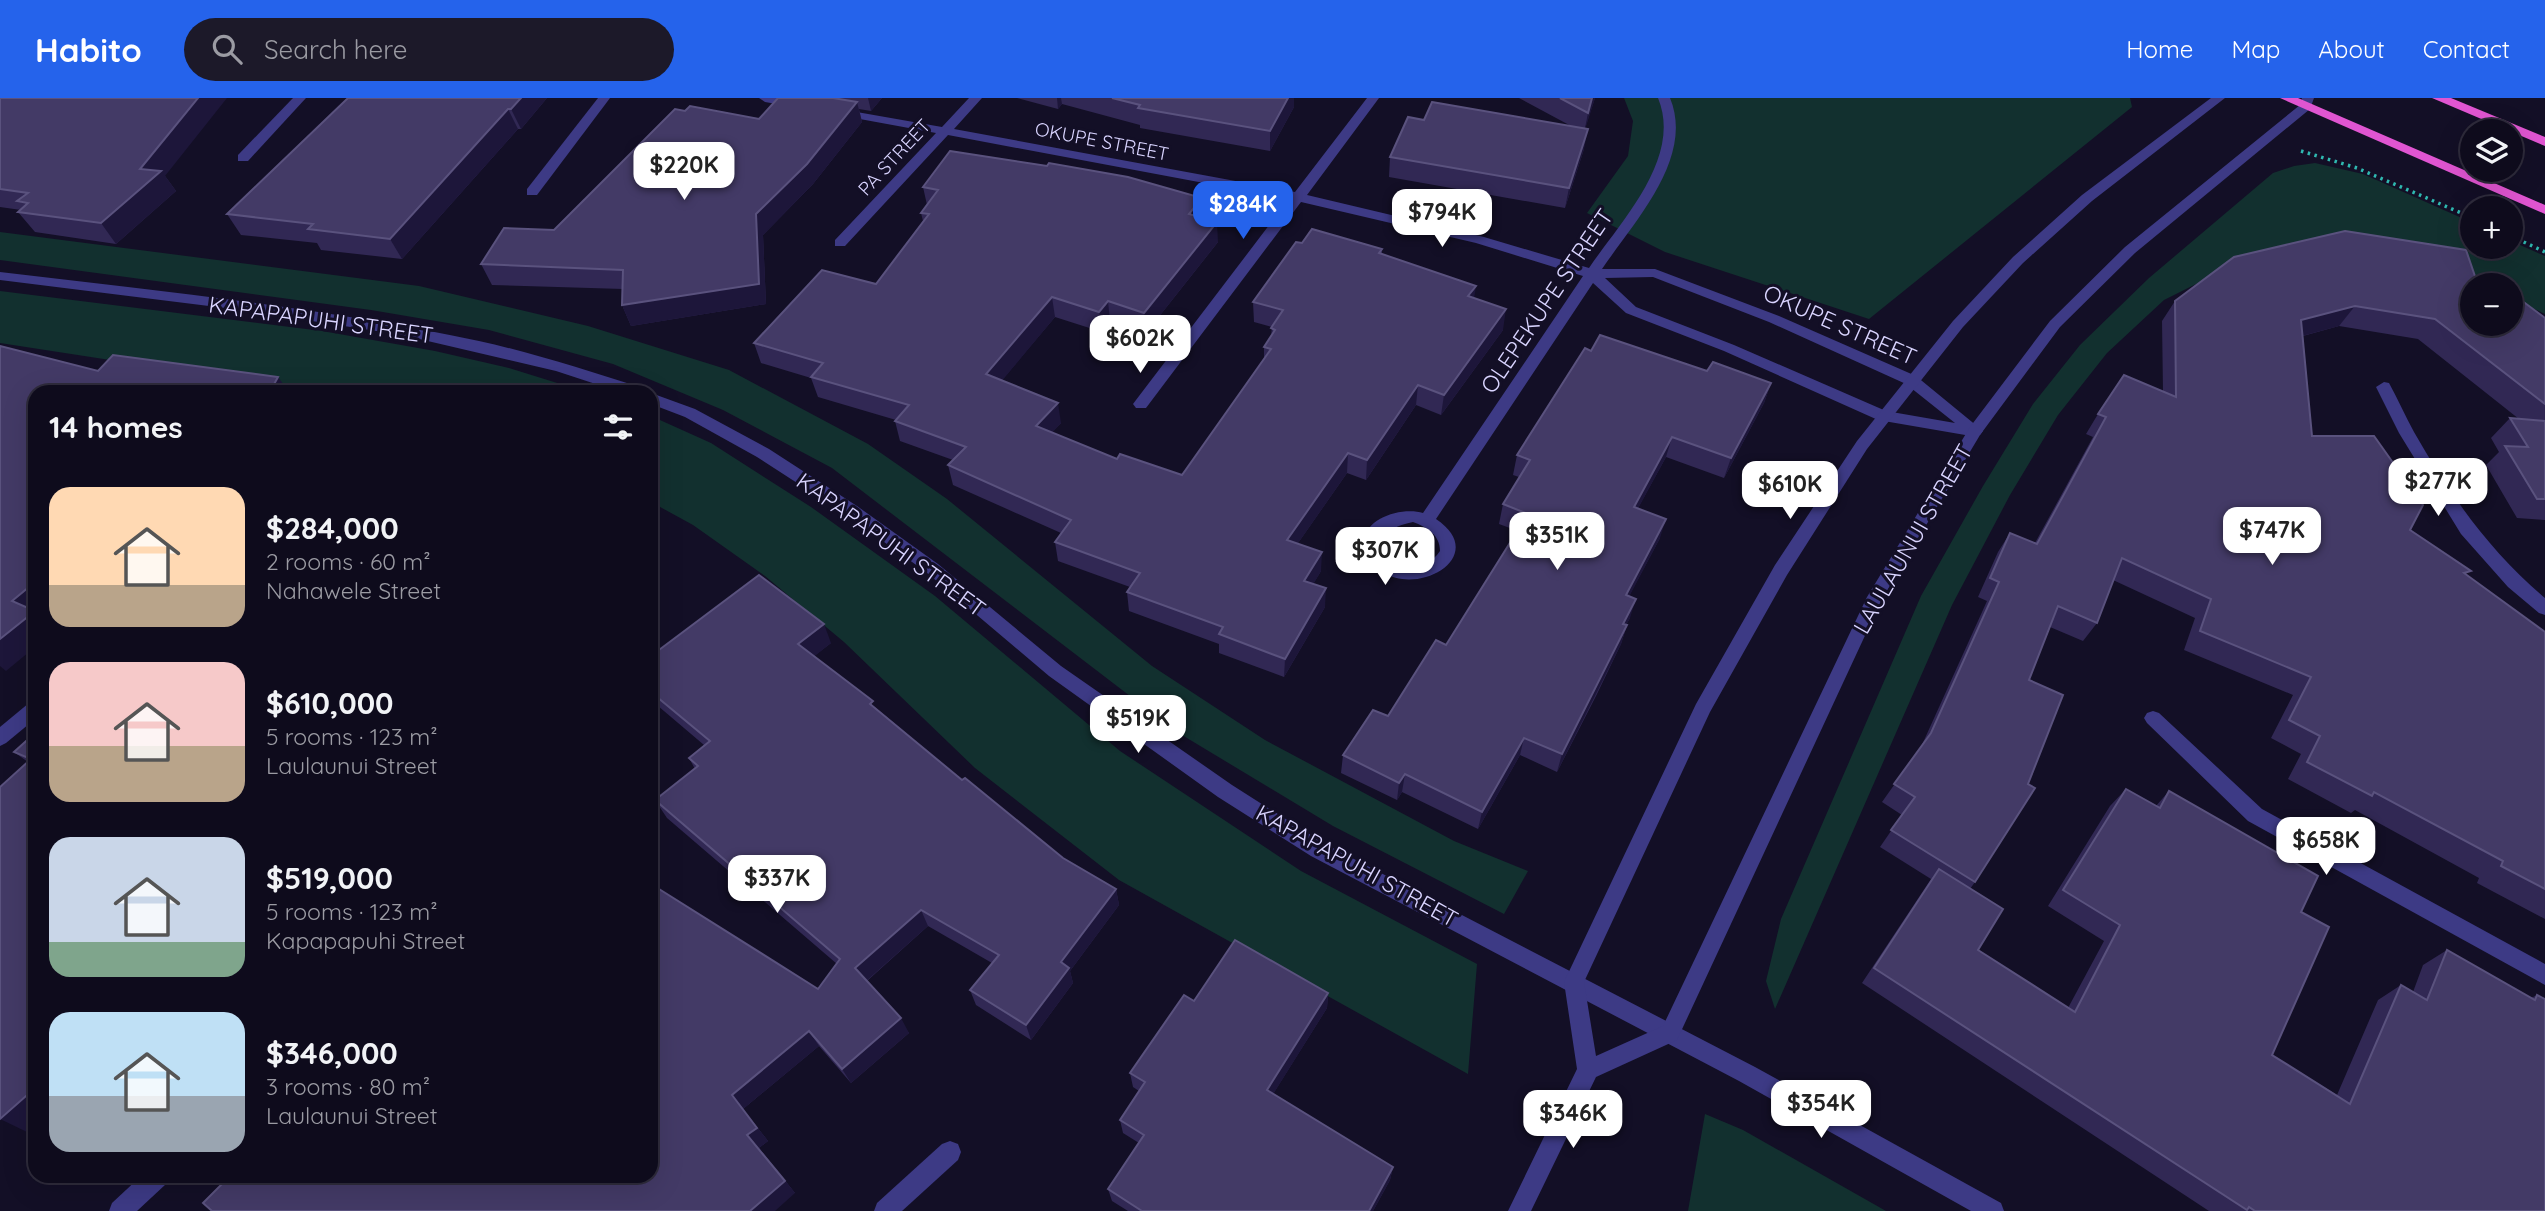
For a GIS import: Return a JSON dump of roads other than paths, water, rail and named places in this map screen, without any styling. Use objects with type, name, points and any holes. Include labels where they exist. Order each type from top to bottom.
[{"type":"highway","points":[[2287,98],[2307,102],[2545,210]]},
{"type":"highway","points":[[2439,98],[2545,142]]},
{"type":"street","points":[[243,159],[300,98]]},
{"type":"street","points":[[533,192],[604,98]]},
{"type":"street","name":"OKUPE STREET","points":[[765,98],[1299,197],[1479,240],[1592,274],[1655,273],[1763,314],[1911,380],[1975,431]]},
{"type":"street","name":"PA STREET","points":[[840,243],[976,98]]},
{"type":"street","points":[[1141,404],[1373,98]]},
{"type":"street","name":"OLEPEKUPE STREET","points":[[1427,519],[1660,173],[1670,148],[1671,126],[1664,98]]},
{"type":"street","points":[[1519,1211],[1588,1070],[1574,982],[1702,709],[1781,570],[1883,416],[1958,324],[2018,260],[2087,198],[2219,98]]},
{"type":"street","name":"LAULAUNUI STREET","points":[[1670,1033],[1875,597],[1975,431],[2055,324],[2130,250],[2307,102]]},
{"type":"street","name":"OKUPE STREET","points":[[1592,274],[1631,310],[1729,348],[1883,416],[1975,431]]},
{"type":"street","name":"KAPAPAPUHI STREET","points":[[0,276],[316,317],[447,338],[548,363],[616,385]]},
{"type":"street","points":[[2384,387],[2407,433],[2467,530],[2514,582],[2545,608]]},
{"type":"street","name":"KAPAPAPUHI STREET","points":[[658,401],[690,413],[763,453],[851,510],[932,568],[1055,671],[1141,734],[1318,850],[1670,1033],[1993,1211]]},
{"type":"street","points":[[1398,517],[1427,519],[1439,526],[1446,537],[1448,548],[1444,559],[1422,573],[1392,570],[1372,552],[1371,540],[1375,530],[1385,521],[1398,517]]},
{"type":"street","points":[[0,738],[28,714]]},
{"type":"street","points":[[2153,718],[2255,815],[2545,975]]},
{"type":"street","points":[[1588,1070],[1670,1033]]},
{"type":"street","points":[[885,1211],[950,1152]]},
{"type":"street","points":[[120,1211],[150,1183]]}]
